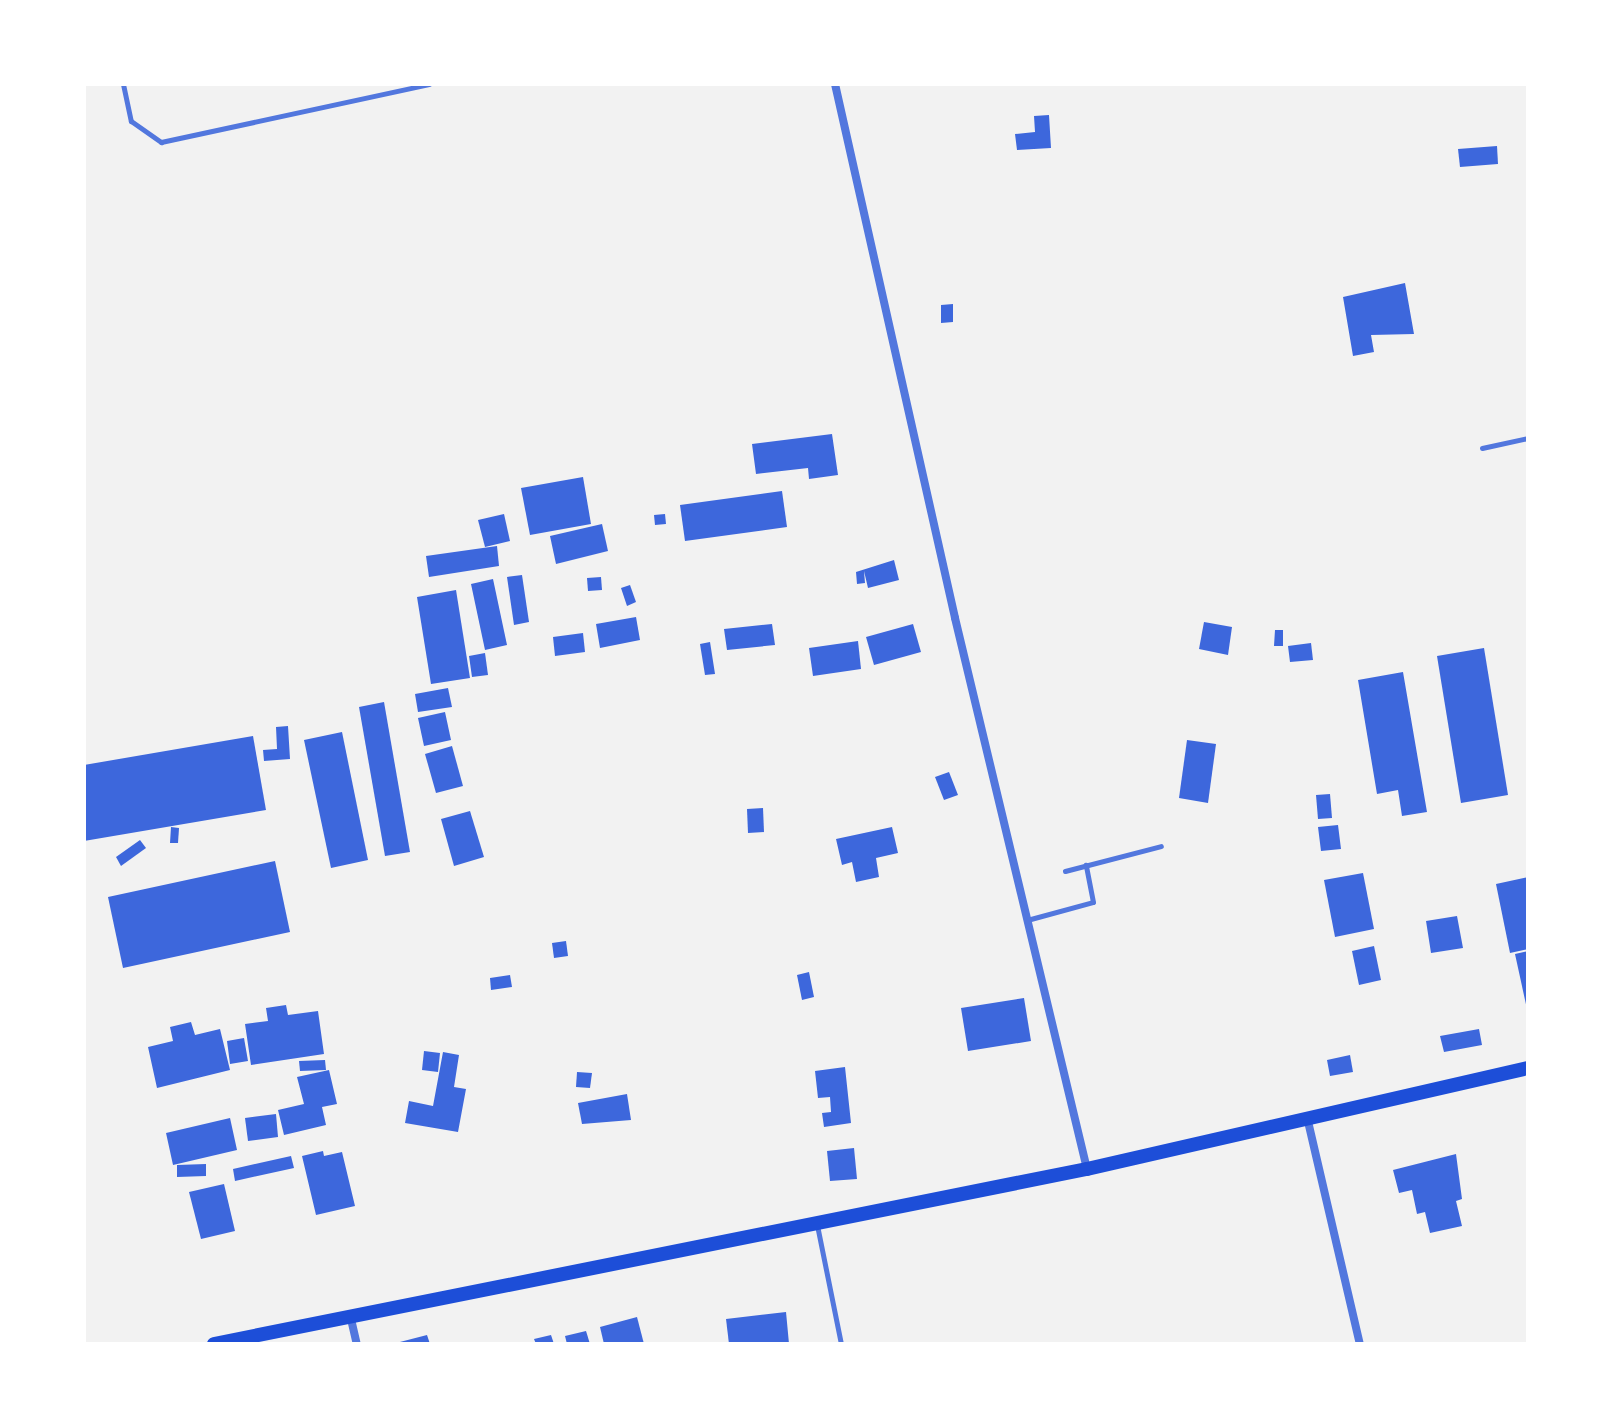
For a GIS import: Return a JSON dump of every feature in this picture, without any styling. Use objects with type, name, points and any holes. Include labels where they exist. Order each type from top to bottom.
[{"type":"main road","points":[[214,1344],[351,1319],[1087,1169],[1307,1116],[1528,1068]]},
{"type":"street","points":[[835,84],[1087,1169]]},
{"type":"street","points":[[1307,1116],[1360,1344]]},
{"type":"street","points":[[351,1319],[357,1344]]},
{"type":"lane","points":[[123,84],[131,121],[161,142],[429,84]]},
{"type":"lane","points":[[1482,448],[1528,438]]},
{"type":"lane","points":[[1065,871],[1161,846]]},
{"type":"lane","points":[[1027,920],[1093,902],[1086,865]]},
{"type":"lane","points":[[817,1224],[841,1344]]},
{"type":"building","points":[[1049,115],[1051,148],[1017,150],[1015,134],[1035,132],[1034,116]]},
{"type":"building","points":[[1497,146],[1498,164],[1460,167],[1458,149]]},
{"type":"building","points":[[1405,283],[1414,334],[1371,335],[1374,352],[1353,356],[1343,297]]},
{"type":"building","points":[[953,304],[953,322],[941,323],[941,305]]},
{"type":"building","points":[[832,434],[838,475],[809,479],[808,468],[756,474],[752,444]]},
{"type":"building","points":[[583,477],[591,524],[530,535],[521,488]]},
{"type":"building","points":[[782,491],[787,527],[685,541],[680,505]]},
{"type":"building","points":[[504,514],[510,541],[485,547],[478,520]]},
{"type":"building","points":[[665,514],[666,524],[655,525],[654,515]]},
{"type":"building","points":[[602,524],[608,551],[556,564],[550,536]]},
{"type":"building","points":[[497,546],[499,566],[429,577],[426,556]]},
{"type":"building","points":[[894,560],[899,580],[868,588],[864,571],[865,583],[857,584],[856,572]]},
{"type":"building","points":[[522,575],[529,622],[514,625],[507,577]]},
{"type":"building","points":[[601,577],[602,590],[588,591],[587,578]]},
{"type":"building","points":[[493,579],[507,645],[485,650],[471,584]]},
{"type":"building","points":[[630,585],[636,602],[627,606],[621,588]]},
{"type":"building","points":[[456,590],[470,678],[431,684],[417,597]]},
{"type":"building","points":[[636,617],[640,640],[600,648],[596,624]]},
{"type":"building","points":[[1204,622],[1232,627],[1228,655],[1199,649]]},
{"type":"building","points":[[772,624],[775,645],[727,650],[724,629]]},
{"type":"building","points":[[913,624],[921,652],[874,665],[866,637]]},
{"type":"building","points":[[1275,630],[1283,630],[1283,646],[1274,646]]},
{"type":"building","points":[[583,633],[585,652],[555,656],[553,637]]},
{"type":"building","points":[[858,641],[861,669],[813,676],[809,648]]},
{"type":"building","points":[[710,642],[715,674],[705,675],[700,644]]},
{"type":"building","points":[[1311,643],[1313,660],[1290,662],[1288,646]]},
{"type":"building","points":[[1484,648],[1508,795],[1461,803],[1437,656]]},
{"type":"building","points":[[485,653],[488,675],[472,677],[469,656]]},
{"type":"building","points":[[1403,672],[1427,812],[1402,816],[1398,790],[1377,794],[1358,680]]},
{"type":"building","points":[[448,688],[452,707],[418,712],[415,694]]},
{"type":"building","points":[[384,702],[410,852],[385,856],[359,707]]},
{"type":"building","points":[[445,712],[451,740],[424,746],[418,718]]},
{"type":"building","points":[[288,726],[290,759],[264,761],[263,750],[277,749],[276,727]]},
{"type":"building","points":[[342,732],[368,860],[331,868],[304,740]]},
{"type":"building","points":[[253,736],[266,810],[84,841],[84,765]]},
{"type":"building","points":[[1187,740],[1216,744],[1208,803],[1179,798]]},
{"type":"building","points":[[452,746],[463,786],[436,793],[425,754]]},
{"type":"building","points":[[949,772],[958,795],[944,800],[935,777]]},
{"type":"building","points":[[1330,794],[1332,818],[1318,819],[1316,795]]},
{"type":"building","points":[[763,808],[764,832],[748,833],[747,809]]},
{"type":"building","points":[[470,811],[484,857],[454,866],[441,819]]},
{"type":"building","points":[[1338,825],[1341,849],[1321,851],[1318,827]]},
{"type":"building","points":[[171,827],[179,828],[178,843],[170,843]]},
{"type":"building","points":[[892,827],[898,853],[876,858],[879,877],[856,882],[852,862],[842,865],[836,839]]},
{"type":"building","points":[[140,840],[146,848],[121,866],[116,857]]},
{"type":"building","points":[[275,861],[290,932],[123,968],[108,897]]},
{"type":"building","points":[[1363,873],[1374,929],[1335,937],[1324,880]]},
{"type":"building","points":[[1528,877],[1528,949],[1510,953],[1496,884]]},
{"type":"building","points":[[1457,916],[1463,948],[1431,953],[1426,921]]},
{"type":"building","points":[[566,941],[568,956],[554,958],[552,943]]},
{"type":"building","points":[[1374,946],[1381,980],[1359,985],[1352,951]]},
{"type":"building","points":[[1528,951],[1528,1009],[1527,1009],[1515,954]]},
{"type":"building","points":[[809,972],[814,997],[802,1000],[797,975]]},
{"type":"building","points":[[510,975],[512,987],[491,990],[490,978]]},
{"type":"building","points":[[1024,998],[1031,1041],[968,1051],[961,1008]]},
{"type":"building","points":[[286,1005],[288,1015],[318,1011],[324,1054],[251,1065],[245,1024],[268,1021],[266,1008]]},
{"type":"building","points":[[191,1022],[195,1035],[220,1029],[230,1070],[157,1088],[148,1047],[173,1041],[170,1027]]},
{"type":"building","points":[[1479,1029],[1482,1045],[1444,1052],[1440,1036]]},
{"type":"building","points":[[244,1038],[248,1061],[230,1064],[227,1041]]},
{"type":"building","points":[[424,1051],[440,1053],[438,1072],[422,1070]]},
{"type":"building","points":[[443,1052],[459,1055],[454,1087],[466,1089],[458,1132],[405,1123],[409,1101],[433,1106]]},
{"type":"building","points":[[1350,1055],[1353,1072],[1330,1076],[1327,1060]]},
{"type":"building","points":[[325,1060],[326,1070],[300,1071],[299,1061]]},
{"type":"building","points":[[845,1067],[851,1123],[824,1127],[822,1113],[831,1112],[830,1097],[818,1098],[815,1071]]},
{"type":"building","points":[[329,1070],[337,1104],[322,1107],[326,1125],[284,1135],[278,1110],[304,1104],[297,1077]]},
{"type":"building","points":[[577,1072],[592,1073],[590,1088],[576,1087]]},
{"type":"building","points":[[627,1094],[631,1120],[582,1124],[578,1103]]},
{"type":"building","points":[[276,1114],[278,1137],[248,1141],[245,1118]]},
{"type":"building","points":[[230,1118],[237,1150],[173,1165],[166,1133]]},
{"type":"building","points":[[854,1148],[857,1179],[830,1181],[827,1151]]},
{"type":"building","points":[[323,1151],[324,1156],[342,1152],[355,1206],[316,1215],[302,1156]]},
{"type":"building","points":[[1456,1154],[1462,1199],[1456,1201],[1462,1226],[1430,1233],[1425,1212],[1417,1214],[1412,1190],[1399,1193],[1393,1170]]},
{"type":"building","points":[[291,1156],[294,1168],[235,1181],[233,1169]]},
{"type":"building","points":[[206,1164],[206,1176],[177,1177],[177,1165]]},
{"type":"building","points":[[224,1184],[235,1231],[201,1239],[189,1192]]},
{"type":"building","points":[[786,1312],[789,1344],[729,1344],[726,1319]]},
{"type":"building","points":[[637,1317],[644,1344],[604,1344],[600,1327]]},
{"type":"building","points":[[586,1331],[590,1344],[567,1344],[565,1336]]},
{"type":"building","points":[[427,1335],[430,1344],[396,1343]]},
{"type":"building","points":[[551,1335],[554,1344],[536,1344],[534,1339]]}]
